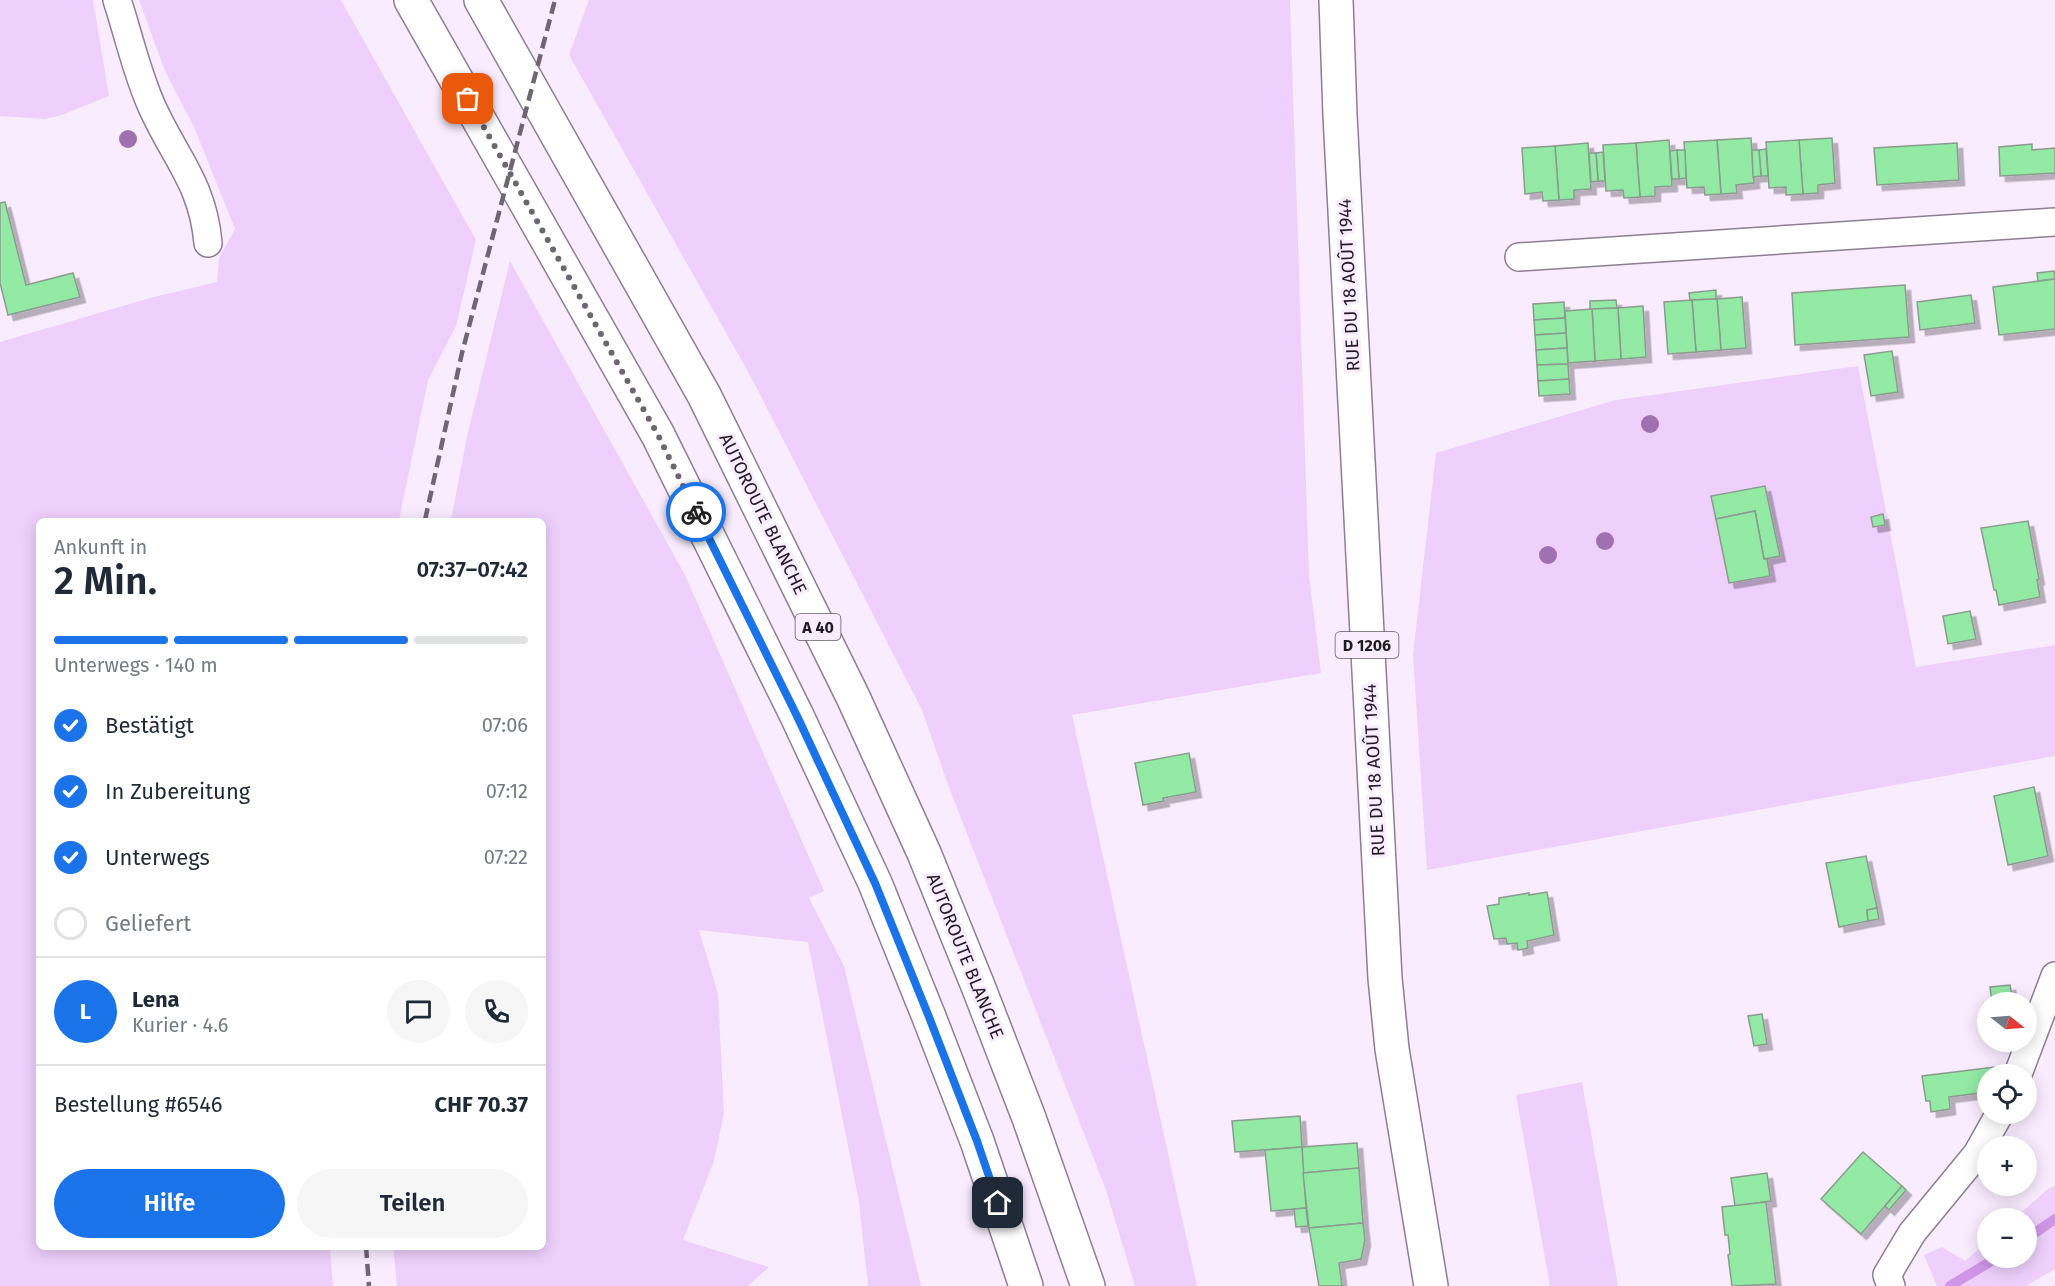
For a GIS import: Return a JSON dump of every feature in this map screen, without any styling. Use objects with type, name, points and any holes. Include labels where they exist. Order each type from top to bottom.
[{"type":"main road","points":[[411,0],[658,435],[797,716],[875,883],[929,1017],[977,1141],[1026,1286]]},
{"type":"main road","name":"AUTOROUTE BLANCHE","points":[[481,0],[704,395],[853,697],[924,853],[978,986],[1029,1118],[1088,1286]]},
{"type":"main road","name":"RUE DU 18 AOÛT 1944","points":[[1336,0],[1341,139],[1385,978],[1392,1049],[1431,1286]]},
{"type":"street","points":[[117,0],[153,108],[199,196],[208,243]]},
{"type":"street","points":[[1519,257],[2055,222]]},
{"type":"street","points":[[2022,1064],[2055,976]]},
{"type":"street","points":[[1884,1282],[1912,1233],[1977,1154],[1995,1124]]},
{"type":"shaded area","points":[[0,0],[93,0],[109,96],[62,115],[45,119],[0,116]]},
{"type":"shaded area","points":[[139,0],[341,0],[476,240],[456,326],[428,380],[399,518],[36,518],[36,1250],[330,1250],[333,1286],[0,1286],[0,342],[150,298],[217,282],[219,258],[235,229],[194,127],[165,71]]},
{"type":"shaded area","points":[[589,0],[1290,0],[1309,576],[1321,673],[1072,715],[1197,1286],[1135,1286],[1106,1190],[948,785],[922,710],[751,377],[569,55]]},
{"type":"shaded area","points":[[510,261],[685,575],[824,891],[809,898],[844,966],[921,1286],[868,1286],[859,1202],[808,942],[699,930],[718,994],[724,1113],[714,1161],[683,1240],[769,1267],[748,1286],[397,1286],[393,1250],[546,1250],[546,518],[451,518],[468,432]]},
{"type":"shaded area","points":[[1858,366],[1916,667],[2055,645],[2055,756],[1427,870],[1413,655],[1436,453],[1616,400]]},
{"type":"shaded area","points":[[1582,1082],[1618,1286],[1550,1286],[1516,1095]]},
{"type":"shaded area","points":[[2055,1186],[2055,1269],[2026,1286],[1937,1286],[1924,1255],[1942,1247],[1965,1261],[1977,1251],[1977,1268],[2037,1268],[2037,1208],[2026,1208],[2049,1188]]},
{"type":"building","points":[[1751,138],[1754,183],[1736,185],[1737,193],[1721,194],[1717,140]]},
{"type":"building","points":[[1832,138],[1835,183],[1818,185],[1818,193],[1803,194],[1799,140]]},
{"type":"building","points":[[1669,140],[1672,186],[1655,187],[1655,196],[1640,197],[1636,143]]},
{"type":"building","points":[[1717,140],[1721,194],[1705,195],[1704,187],[1687,188],[1684,142]]},
{"type":"building","points":[[1799,140],[1803,194],[1786,195],[1786,187],[1769,188],[1766,142]]},
{"type":"building","points":[[1588,143],[1591,189],[1574,190],[1574,199],[1559,200],[1555,146]]},
{"type":"building","points":[[1636,143],[1640,197],[1624,198],[1623,190],[1606,191],[1603,145]]},
{"type":"building","points":[[1957,143],[1959,180],[1877,185],[1874,148]]},
{"type":"building","points":[[2032,144],[2032,150],[2055,148],[2055,173],[2000,176],[1999,147]]},
{"type":"building","points":[[1555,146],[1559,200],[1543,201],[1542,192],[1525,194],[1522,148]]},
{"type":"building","points":[[1766,149],[1768,176],[1761,176],[1759,150]]},
{"type":"building","points":[[1677,150],[1685,150],[1686,178],[1679,179]]},
{"type":"building","points":[[1677,150],[1679,179],[1672,179],[1670,151]]},
{"type":"building","points":[[1752,150],[1759,150],[1761,176],[1753,177]]},
{"type":"building","points":[[1603,152],[1605,181],[1598,181],[1596,153]]},
{"type":"building","points":[[1589,153],[1596,153],[1598,181],[1591,182]]},
{"type":"building","points":[[5,202],[26,285],[73,273],[80,297],[8,315],[0,283],[0,203]]},
{"type":"building","points":[[2054,271],[2055,279],[2038,281],[2037,273]]},
{"type":"building","points":[[2055,279],[2055,329],[1999,335],[1993,287]]},
{"type":"building","points":[[1905,285],[1909,337],[1795,345],[1792,293]]},
{"type":"building","points":[[1716,290],[1716,299],[1690,300],[1689,293]]},
{"type":"building","points":[[1971,295],[1975,323],[1920,330],[1917,302]]},
{"type":"building","points":[[1742,297],[1746,348],[1721,350],[1717,299]]},
{"type":"building","points":[[1717,299],[1721,350],[1696,352],[1692,300]]},
{"type":"building","points":[[1616,300],[1617,308],[1590,309],[1590,301]]},
{"type":"building","points":[[1692,300],[1696,352],[1668,354],[1664,302]]},
{"type":"building","points":[[1564,302],[1565,318],[1534,320],[1533,304]]},
{"type":"building","points":[[1643,306],[1646,357],[1621,359],[1618,308]]},
{"type":"building","points":[[1618,308],[1621,359],[1595,361],[1592,309]]},
{"type":"building","points":[[1592,309],[1595,361],[1568,363],[1565,311]]},
{"type":"building","points":[[1565,318],[1566,333],[1535,335],[1534,320]]},
{"type":"building","points":[[1566,333],[1567,348],[1536,350],[1535,335]]},
{"type":"building","points":[[1567,348],[1568,364],[1537,365],[1536,350]]},
{"type":"building","points":[[1892,351],[1898,392],[1871,396],[1864,355]]},
{"type":"building","points":[[1568,364],[1569,379],[1538,381],[1537,365]]},
{"type":"building","points":[[1569,379],[1570,394],[1539,396],[1538,381]]},
{"type":"building","points":[[1765,486],[1780,556],[1764,559],[1755,511],[1716,519],[1711,496]]},
{"type":"building","points":[[1755,511],[1764,559],[1767,559],[1770,576],[1729,583],[1716,519]]},
{"type":"building","points":[[1883,514],[1885,525],[1873,527],[1871,517]]},
{"type":"building","points":[[2028,521],[2039,579],[2037,580],[2040,597],[1999,605],[1981,528]]},
{"type":"building","points":[[1970,611],[1976,639],[1948,644],[1943,616]]},
{"type":"building","points":[[1189,753],[1196,792],[1163,798],[1164,801],[1143,805],[1135,763]]},
{"type":"building","points":[[2034,787],[2048,856],[2008,865],[1994,796]]},
{"type":"building","points":[[1866,856],[1877,908],[1867,910],[1868,921],[1839,927],[1826,863]]},
{"type":"building","points":[[1547,892],[1554,935],[1527,941],[1528,948],[1518,950],[1517,943],[1507,944],[1506,938],[1494,939],[1487,906],[1499,904],[1499,898]]},
{"type":"building","points":[[1877,908],[1879,919],[1868,921],[1867,910]]},
{"type":"building","points":[[2010,985],[2011,992],[1991,992],[1990,987]]},
{"type":"building","points":[[1762,1014],[1767,1044],[1754,1046],[1748,1016]]},
{"type":"building","points":[[1977,1069],[1977,1093],[1949,1097],[1950,1109],[1931,1112],[1930,1101],[1926,1101],[1922,1076]]},
{"type":"building","points":[[1300,1116],[1302,1147],[1235,1152],[1232,1121]]},
{"type":"building","points":[[1357,1143],[1359,1168],[1303,1173],[1302,1147]]},
{"type":"building","points":[[1302,1147],[1306,1208],[1271,1211],[1265,1150]]},
{"type":"building","points":[[1863,1152],[1902,1186],[1861,1234],[1821,1199]]},
{"type":"building","points":[[1359,1168],[1363,1223],[1309,1228],[1303,1173]]},
{"type":"building","points":[[1767,1173],[1771,1201],[1735,1206],[1731,1178]]},
{"type":"building","points":[[1902,1186],[1906,1190],[1889,1210],[1885,1206]]},
{"type":"building","points":[[1766,1202],[1776,1284],[1732,1286],[1728,1235],[1725,1235],[1722,1207]]},
{"type":"building","points":[[1306,1208],[1308,1226],[1296,1227],[1294,1209]]},
{"type":"building","points":[[1363,1223],[1365,1240],[1361,1259],[1339,1263],[1342,1286],[1319,1286],[1309,1228]]},
{"type":"waterway","points":[[2037,1231],[2055,1219]]},
{"type":"waterway","points":[[1950,1286],[1980,1268]]},
{"type":"railway","points":[[425,518],[462,353],[555,0]]},
{"type":"railway","points":[[366,1250],[369,1286]]},
{"type":"way so far","points":[[468,99],[658,435],[696,512]]},
{"type":"route","points":[[696,512],[797,716],[875,883],[977,1141],[998,1203]]}]
